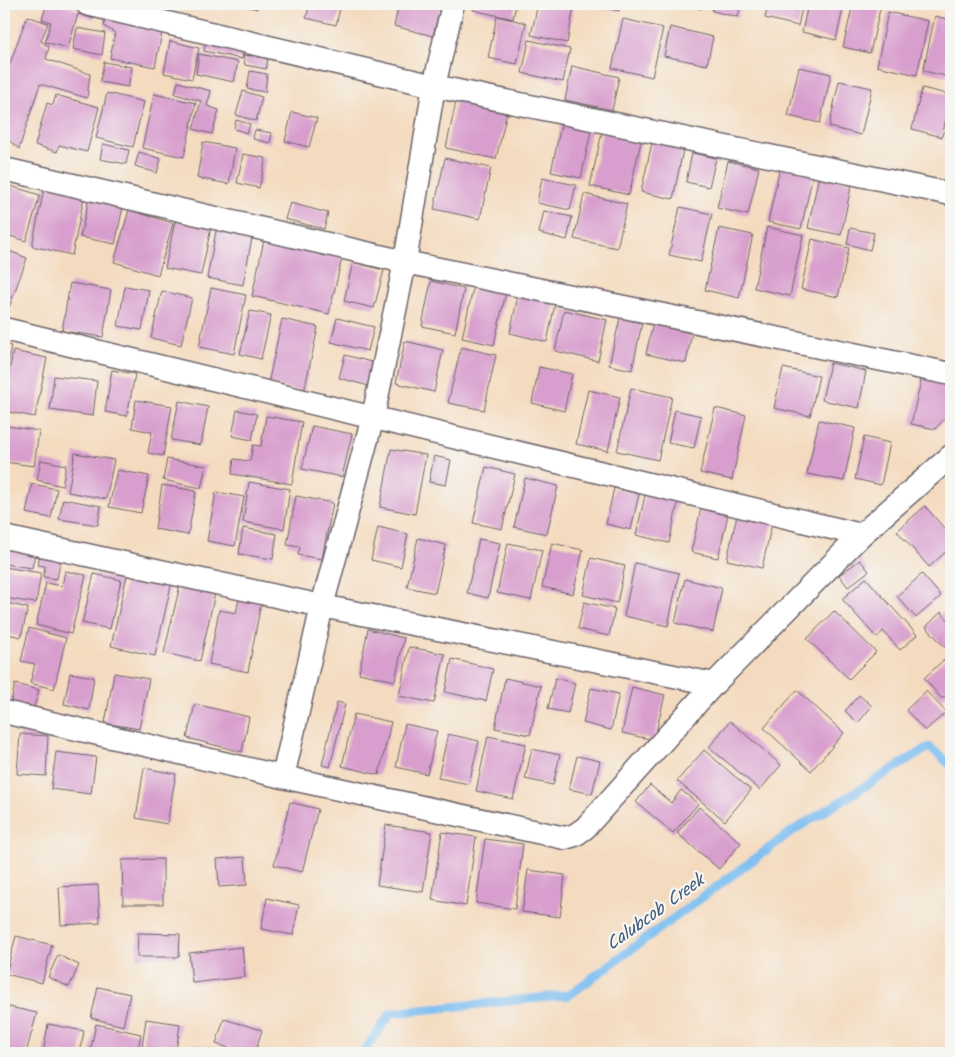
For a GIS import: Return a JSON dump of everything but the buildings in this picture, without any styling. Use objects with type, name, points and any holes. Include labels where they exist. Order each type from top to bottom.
[{"type":"street","points":[[87,4],[434,86],[951,194]]},
{"type":"street","points":[[283,777],[322,606],[373,417],[405,262],[434,86],[454,4]]},
{"type":"street","points":[[4,169],[405,262],[951,374]]},
{"type":"street","points":[[4,329],[861,535]]},
{"type":"street","points":[[4,712],[283,777],[566,838],[575,835],[585,828],[714,684],[861,535],[951,456]]},
{"type":"street","points":[[4,537],[322,606],[714,684]]},
{"type":"waterway","name":"Calubcob Creek","points":[[363,1053],[391,1013],[569,995],[794,830],[929,747],[951,765]]}]
